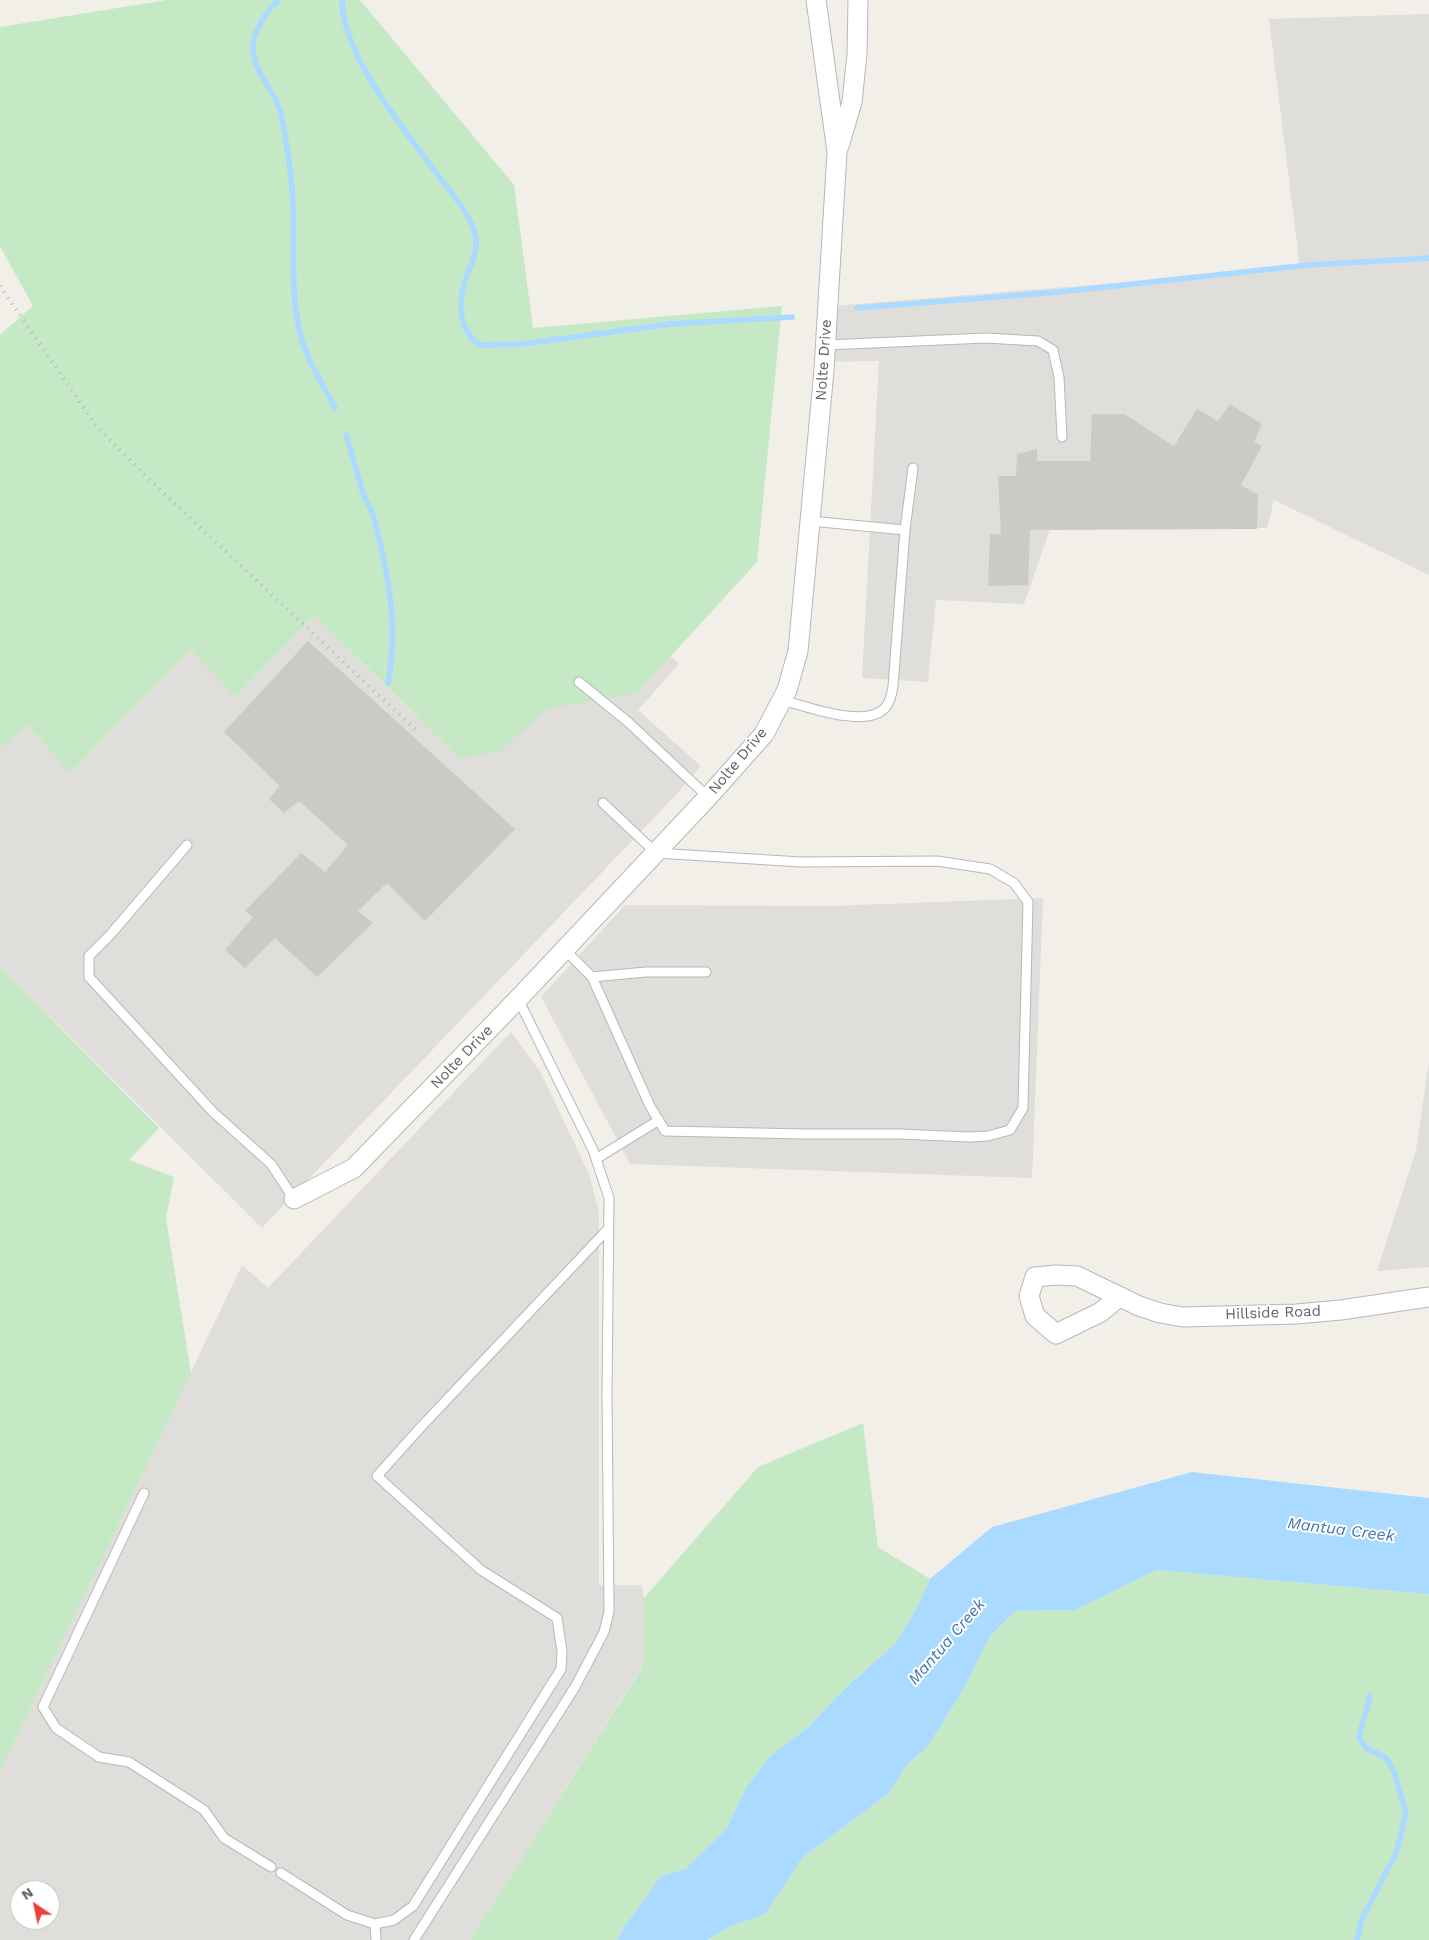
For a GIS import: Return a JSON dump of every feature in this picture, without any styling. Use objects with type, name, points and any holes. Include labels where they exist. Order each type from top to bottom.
[{"type":"street","name":"Nolte Drive","points":[[294,1200],[354,1168],[518,999],[708,797],[764,734],[787,690],[798,651],[826,345],[838,152],[816,0]]},
{"type":"street","name":"Nolte Drive","points":[[838,152],[852,102],[857,54],[858,0]]},
{"type":"street","name":"Hillside Road","points":[[1118,1297],[1160,1313],[1183,1317],[1296,1314],[1341,1310],[1429,1297]]},
{"type":"lane","points":[[826,345],[986,338],[1038,341],[1053,350],[1059,377],[1062,437]]},
{"type":"lane","points":[[782,700],[844,716],[859,717],[871,715],[884,709],[891,699],[905,530],[913,468]]},
{"type":"lane","points":[[810,521],[905,530]]},
{"type":"lane","points":[[579,682],[628,722],[708,797]]},
{"type":"lane","points":[[564,950],[592,977],[650,1106],[665,1131],[900,1134],[969,1138],[988,1136],[1010,1130],[1023,1108],[1028,902],[1014,883],[990,869],[937,861],[801,862],[656,853],[603,803]]},
{"type":"lane","points":[[187,845],[110,935],[89,956],[89,978],[213,1112],[271,1164],[294,1200]]},
{"type":"lane","points":[[592,977],[646,972],[706,972]]},
{"type":"lane","points":[[414,1940],[575,1687],[604,1632],[609,1612],[607,1394],[609,1198],[593,1150],[518,999]]},
{"type":"lane","points":[[596,1159],[659,1120]]},
{"type":"lane","points":[[281,1873],[347,1915],[375,1924],[394,1920],[413,1906],[561,1670],[562,1652],[557,1618],[481,1570],[377,1476],[608,1229]]},
{"type":"lane","points":[[144,1493],[43,1707],[56,1728],[99,1757],[129,1762],[204,1810],[224,1838],[272,1867]]},
{"type":"lane","points":[[375,1924],[376,1940]]},
{"type":"shaded area","points":[[1429,14],[1429,575],[1274,500],[1267,528],[1050,529],[1024,604],[936,600],[928,682],[862,678],[879,361],[815,362],[821,307],[1300,268],[1269,19]]},
{"type":"shaded area","points":[[600,594],[679,664],[638,710],[701,766],[673,798],[262,1228],[0,967],[0,749],[27,725],[70,773],[192,648],[235,697],[314,616],[416,716]]},
{"type":"shaded area","points":[[1043,898],[1032,1178],[630,1164],[541,997],[625,905],[831,906]]},
{"type":"shaded area","points":[[511,1032],[541,1073],[589,1174],[599,1212],[599,1585],[642,1585],[644,1598],[643,1665],[470,1940],[0,1940],[0,1772],[242,1265],[268,1288]]},
{"type":"shaded area","points":[[1429,1061],[1429,1267],[1377,1271],[1416,1150]]},
{"type":"green space","points":[[167,0],[360,0],[514,185],[533,328],[782,306],[757,562],[636,694],[549,708],[500,751],[461,759],[314,616],[235,697],[191,649],[70,773],[27,725],[0,749],[0,335],[33,306],[0,246],[0,27]]},
{"type":"green space","points":[[0,967],[159,1128],[129,1160],[174,1177],[166,1218],[191,1373],[0,1772]]},
{"type":"green space","points":[[863,1423],[878,1547],[930,1579],[917,1608],[895,1644],[852,1682],[806,1729],[770,1756],[746,1788],[727,1828],[685,1869],[661,1877],[622,1930],[617,1940],[470,1940],[643,1666],[644,1598],[758,1467]]},
{"type":"green space","points":[[1157,1570],[1429,1594],[1429,1940],[709,1940],[729,1927],[765,1914],[802,1858],[888,1794],[907,1765],[927,1747],[961,1694],[990,1636],[1015,1611],[1075,1610]]},
{"type":"water","name":"Mantua Creek","points":[[1192,1472],[1429,1498],[1429,1594],[1157,1570],[1075,1610],[1015,1611],[990,1636],[961,1694],[927,1747],[907,1765],[888,1794],[802,1858],[765,1914],[729,1927],[708,1940],[617,1940],[622,1930],[661,1876],[685,1869],[727,1828],[746,1788],[770,1756],[806,1729],[852,1682],[895,1644],[917,1608],[930,1579],[992,1527]]},
{"type":"building","points":[[1230,404],[1262,424],[1254,442],[1262,446],[1241,485],[1258,495],[1257,529],[1030,530],[1028,585],[988,586],[990,534],[1001,534],[998,476],[1016,476],[1017,454],[1037,449],[1037,461],[1090,461],[1092,414],[1124,414],[1174,446],[1197,409],[1218,421]]},
{"type":"building","points":[[308,641],[515,829],[425,921],[387,883],[358,911],[373,923],[317,977],[275,938],[245,968],[225,950],[253,917],[245,911],[301,853],[325,872],[348,845],[299,801],[284,813],[269,799],[280,786],[224,732]]},
{"type":"waterway","points":[[279,0],[261,22],[253,43],[254,58],[280,109],[286,139],[292,193],[295,301],[300,333],[311,362],[335,408]]},
{"type":"waterway","points":[[342,0],[345,22],[364,69],[394,117],[461,205],[476,236],[476,249],[462,292],[461,310],[468,333],[480,345],[522,344],[671,324],[792,317]]},
{"type":"waterway","points":[[857,308],[1059,292],[1308,265],[1429,258]]},
{"type":"waterway","points":[[346,435],[362,490],[374,518],[384,559],[392,620],[391,662],[388,683]]},
{"type":"waterway","points":[[1357,1940],[1361,1921],[1396,1853],[1406,1813],[1390,1764],[1386,1758],[1366,1748],[1359,1738],[1370,1695]]},
{"type":"railway","points":[[0,286],[96,426],[155,485],[418,732]]}]
